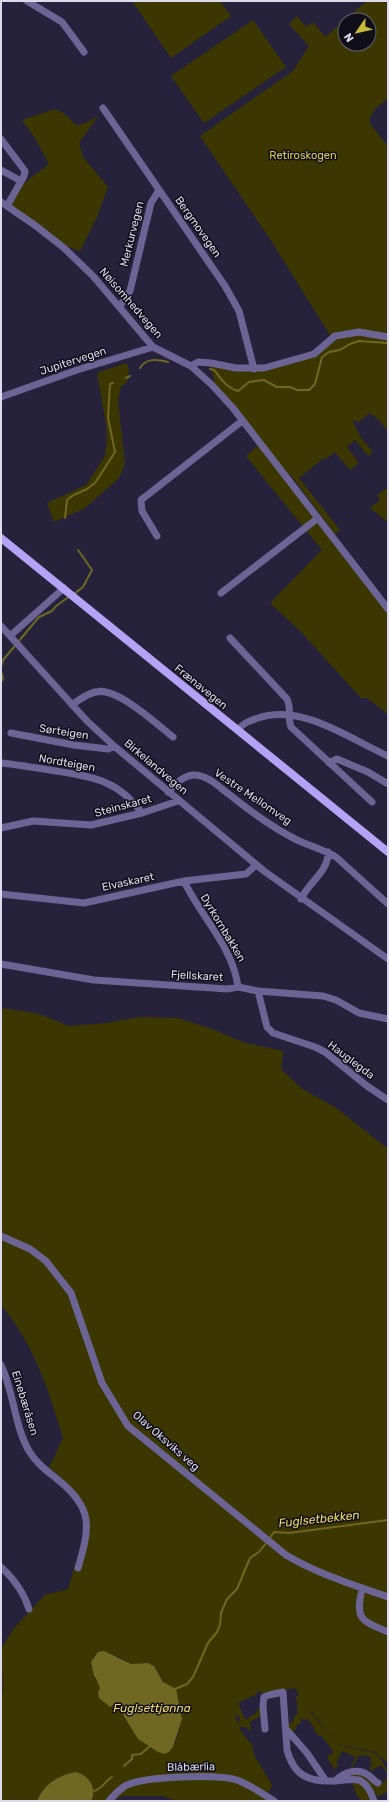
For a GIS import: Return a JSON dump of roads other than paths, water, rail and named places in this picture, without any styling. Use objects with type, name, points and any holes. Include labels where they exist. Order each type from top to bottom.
[{"type":"main road","name":"Frænavegen","points":[[1,538],[388,852]]},
{"type":"street","points":[[27,1],[62,22],[84,52]]},
{"type":"street","name":"Bergmovegen","points":[[103,108],[225,286],[239,311],[254,368]]},
{"type":"street","points":[[1,139],[25,171],[21,181],[4,204]]},
{"type":"street","points":[[1,170],[21,181]]},
{"type":"street","name":"Merkurvegen","points":[[120,306],[130,291],[151,203],[159,190]]},
{"type":"street","name":"Nøisomhedvegen","points":[[4,204],[64,248],[93,276],[120,306],[153,347],[191,366],[212,385],[242,421],[388,609]]},
{"type":"street","points":[[191,366],[198,362],[236,368],[264,368],[314,354],[335,336],[347,333],[358,332],[388,337]]},
{"type":"street","name":"Jupitervegen","points":[[2,395],[153,347]]},
{"type":"street","points":[[157,536],[142,511],[141,500],[242,421]]},
{"type":"street","points":[[221,593],[318,518]]},
{"type":"street","points":[[10,636],[64,588]]},
{"type":"street","name":"Birkelandvegen","points":[[1,626],[72,705],[114,746],[256,865],[301,899],[388,959]]},
{"type":"street","points":[[230,638],[284,694],[289,703],[290,715],[288,719],[291,727],[372,802]]},
{"type":"street","points":[[72,705],[82,697],[93,693],[106,692],[119,696],[173,737]]},
{"type":"street","points":[[238,730],[245,722],[265,715],[290,715],[312,720],[388,756]]},
{"type":"street","name":"Sørteigen","points":[[11,733],[74,745],[108,749],[114,746]]},
{"type":"street","points":[[329,763],[338,759],[368,772],[388,784]]},
{"type":"street","name":"Nordteigen","points":[[1,763],[94,777],[117,788],[135,804],[142,813]]},
{"type":"street","name":"Vestre Mellomveg","points":[[168,792],[180,780],[187,776],[194,775],[210,780],[267,823],[297,840],[328,852],[336,857],[388,904]]},
{"type":"street","name":"Steinskaret","points":[[1,828],[33,821],[91,825],[142,813],[178,801]]},
{"type":"street","points":[[301,899],[305,891],[328,863],[328,852]]},
{"type":"street","name":"Elvaskaret","points":[[1,894],[84,903],[184,881],[246,874],[256,865]]},
{"type":"street","name":"Dyrkornbakken","points":[[184,881],[193,901],[216,933],[233,962],[238,987]]},
{"type":"street","name":"Fjellskaret","points":[[1,964],[94,980],[227,989],[238,987],[258,991],[323,996],[336,1000],[359,1012],[388,1019]]},
{"type":"street","name":"Hauglegda","points":[[258,991],[267,1027],[273,1033],[315,1047],[324,1052],[367,1086],[388,1100]]},
{"type":"street","name":"Olav Oksviks veg","points":[[1,1236],[30,1249],[46,1261],[71,1293],[102,1383],[128,1426],[286,1555],[305,1566],[362,1589],[388,1597]]},
{"type":"street","name":"Einebæråsen","points":[[1,1364],[22,1436],[30,1453],[44,1469],[68,1488],[81,1504],[87,1520],[87,1537],[78,1568]]},
{"type":"street","points":[[1,1568],[10,1575],[22,1591],[29,1610]]},
{"type":"street","points":[[362,1589],[358,1609],[361,1618],[366,1622],[388,1632]]},
{"type":"street","points":[[266,1729],[263,1706],[264,1697],[283,1692],[286,1743],[289,1758],[297,1771],[306,1778],[326,1781],[351,1779],[363,1782],[370,1789],[374,1801]]},
{"type":"street","points":[[286,1729],[307,1753],[326,1781]]},
{"type":"street","points":[[334,1781],[344,1774],[356,1771],[367,1774],[378,1783]]},
{"type":"street","name":"Blåbærlia","points":[[109,1801],[123,1787],[155,1778],[224,1777],[250,1786],[274,1801]]},
{"type":"water","name":"Fuglsettjønna","points":[[104,1651],[131,1664],[148,1663],[154,1666],[163,1682],[176,1689],[182,1719],[173,1747],[169,1752],[164,1754],[158,1752],[138,1739],[116,1703],[110,1707],[99,1698],[98,1692],[100,1688],[94,1676],[91,1662],[98,1652]]},
{"type":"water","points":[[75,1772],[80,1773],[90,1782],[93,1791],[91,1801],[37,1801],[47,1785],[57,1778]]},
{"type":"waterway","points":[[210,369],[214,370],[227,385],[238,391],[249,382],[264,380],[277,387],[290,387],[297,390],[309,390],[315,384],[322,357],[329,352],[340,350],[359,341],[388,343]]},
{"type":"waterway","points":[[140,368],[145,362],[152,360],[168,362]]},
{"type":"waterway","points":[[126,378],[130,376]]},
{"type":"waterway","points":[[65,518],[67,500],[95,483],[115,452],[108,418],[110,384],[113,383]]},
{"type":"waterway","points":[[74,594],[83,587],[92,570],[78,550]]},
{"type":"waterway","points":[[1,666],[3,660],[39,617],[52,611],[56,606],[70,596]]},
{"type":"waterway","points":[[1,671],[3,679],[1,682]]},
{"type":"waterway","name":"Fuglsetbekken","points":[[269,1539],[274,1532],[289,1533],[388,1520]]},
{"type":"waterway","name":"Fuglsetbekken","points":[[175,1689],[187,1684],[193,1677],[208,1643],[217,1632],[220,1625],[221,1613],[227,1599],[237,1589],[250,1558],[259,1552],[267,1542]]},
{"type":"waterway","points":[[124,1766],[132,1759],[132,1755],[141,1754],[149,1747]]},
{"type":"waterway","points":[[94,1791],[112,1777]]},
{"type":"park label","name":"Retiroskogen","points":[[303,155]]}]
